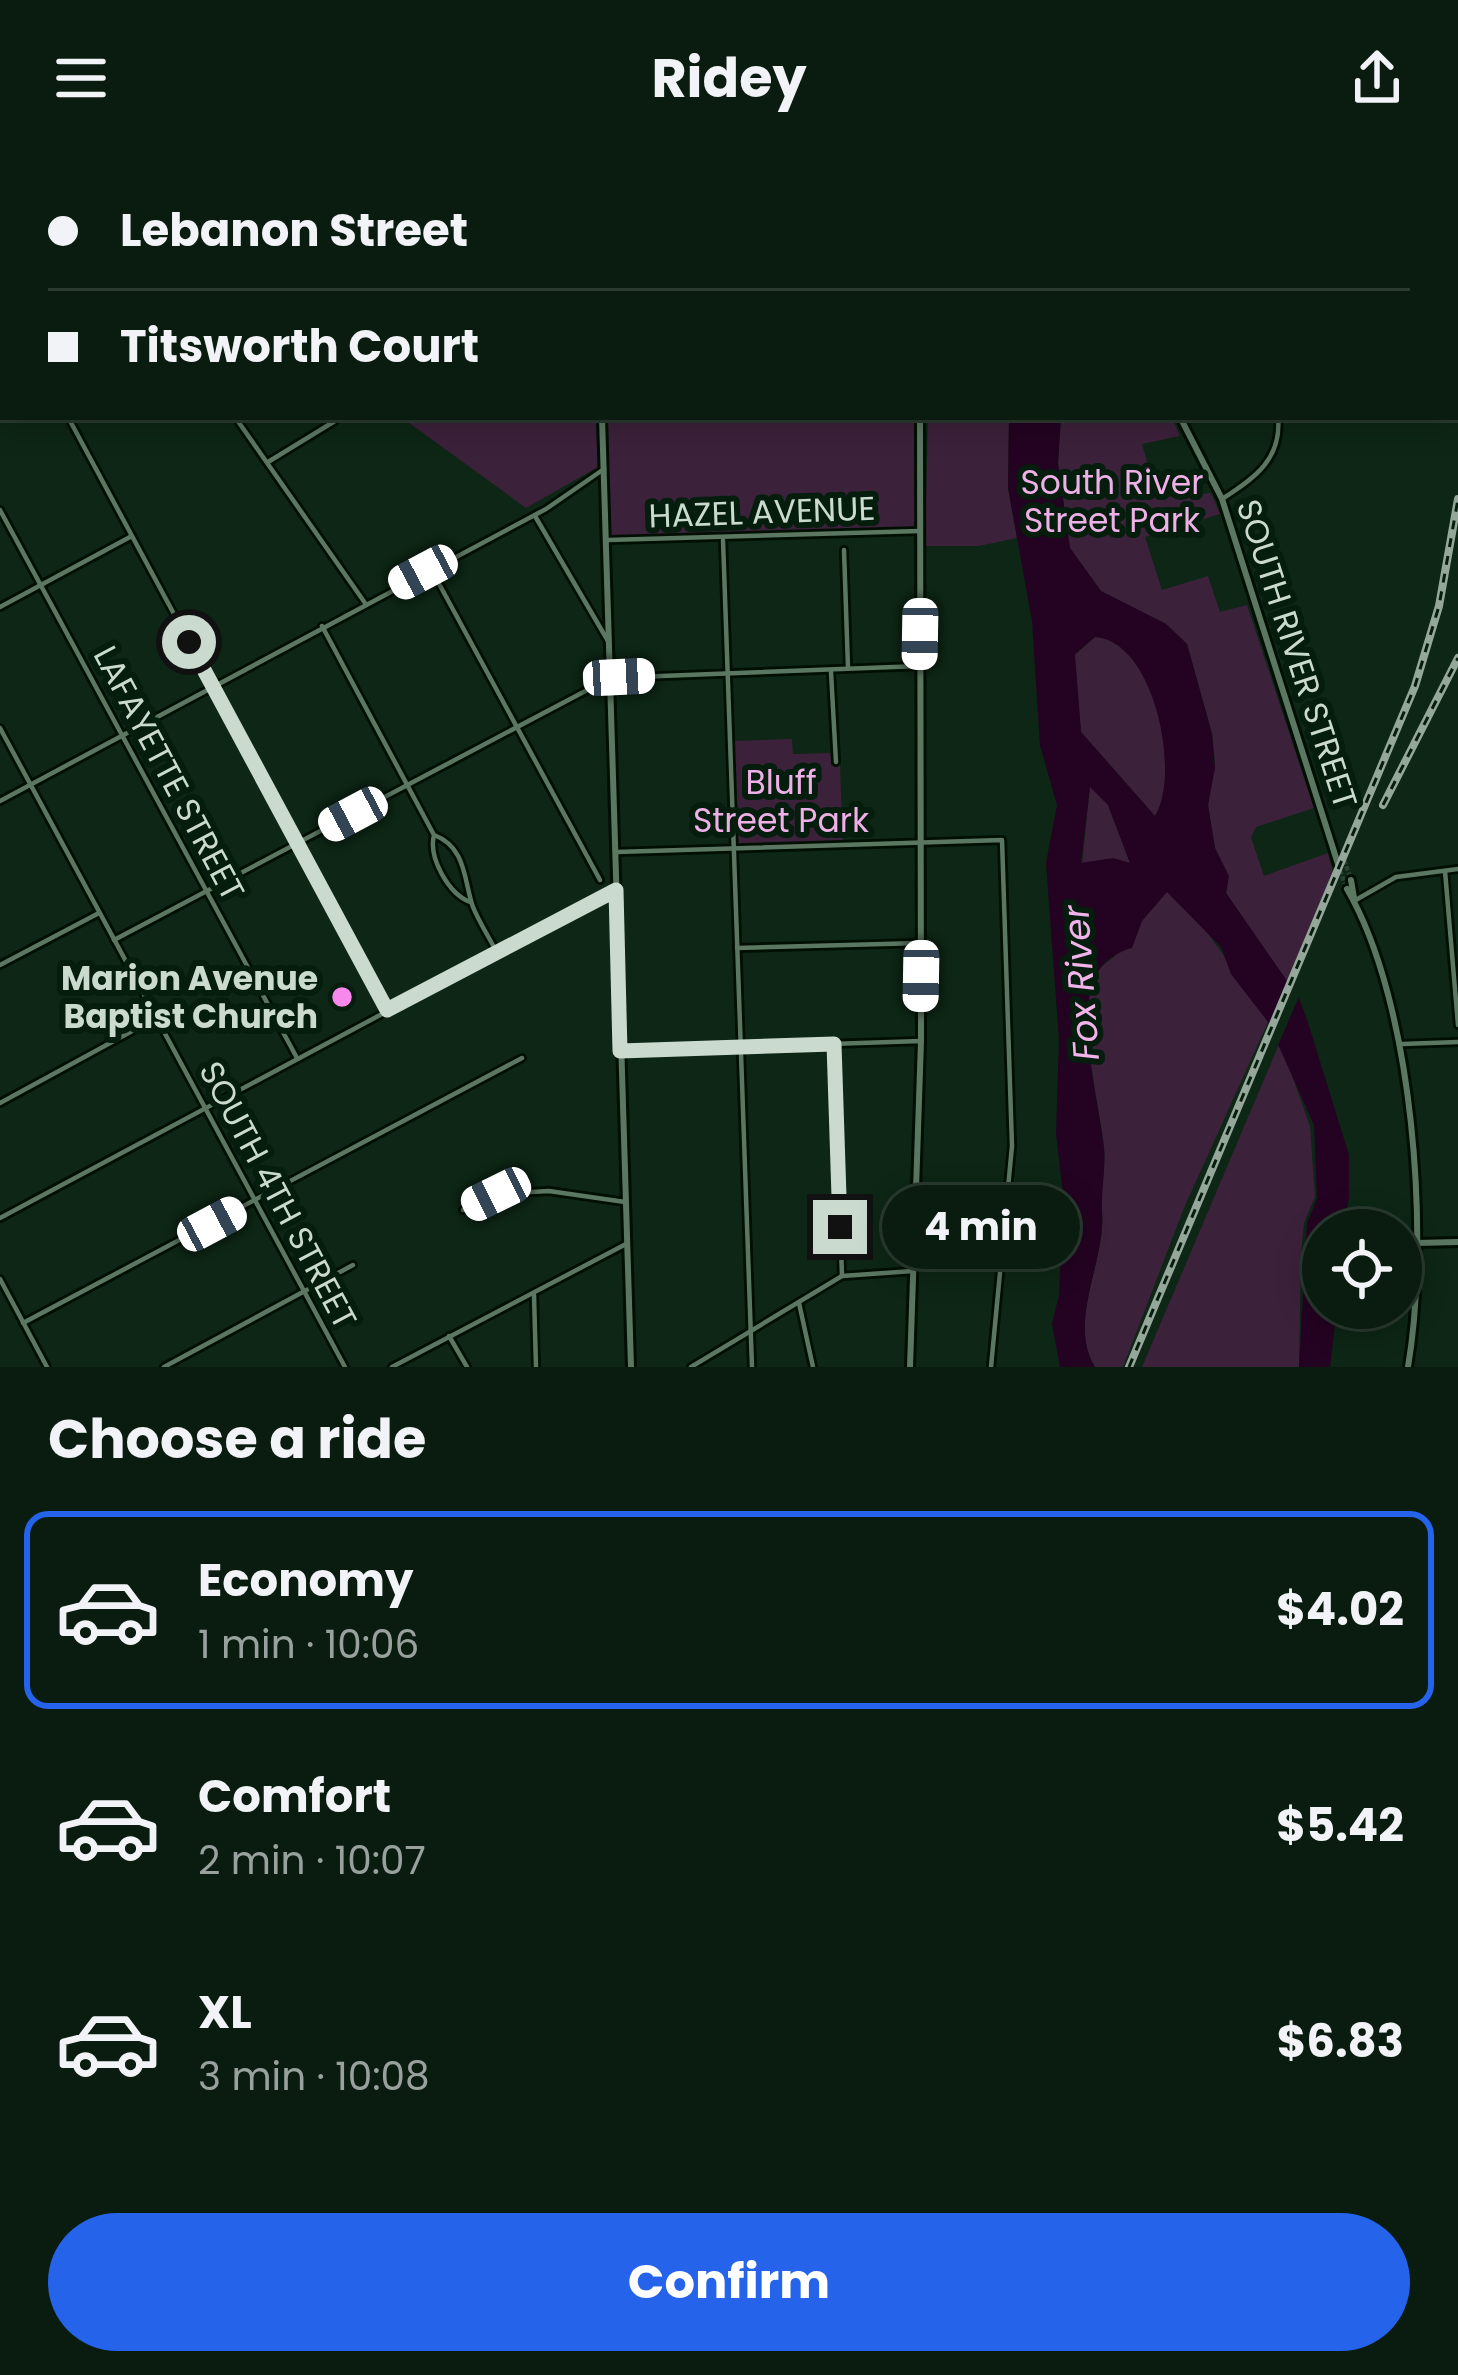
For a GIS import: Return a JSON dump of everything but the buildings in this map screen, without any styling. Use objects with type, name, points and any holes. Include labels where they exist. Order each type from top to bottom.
[{"type":"street","points":[[70,420],[387,1010]]},
{"type":"street","points":[[237,420],[365,603]]},
{"type":"street","points":[[602,420],[631,1367]]},
{"type":"street","points":[[910,1367],[921,1041],[920,420]]},
{"type":"street","name":"SOUTH RIVER STREET","points":[[1182,420],[1222,499],[1338,864]]},
{"type":"street","points":[[1222,499],[1271,461],[1280,436],[1278,420]]},
{"type":"street","points":[[267,462],[335,421]]},
{"type":"street","points":[[0,802],[534,514],[604,470]]},
{"type":"street","name":"LAFAYETTE STREET","points":[[0,510],[297,1058]]},
{"type":"street","points":[[534,514],[608,641]]},
{"type":"street","name":"HAZEL AVENUE","points":[[605,540],[723,544],[920,531]]},
{"type":"street","points":[[0,607],[130,537]]},
{"type":"street","points":[[723,544],[752,1367]]},
{"type":"street","points":[[844,550],[848,668]]},
{"type":"street","points":[[430,568],[600,880]]},
{"type":"street","points":[[322,626],[434,835],[451,846],[471,882],[470,902],[496,951]]},
{"type":"street","points":[[114,940],[610,678],[920,665]]},
{"type":"street","points":[[831,670],[836,762]]},
{"type":"street","name":"SOUTH 4TH STREET","points":[[0,728],[345,1367]]},
{"type":"street","points":[[434,835],[433,854],[454,894],[470,902]]},
{"type":"street","points":[[616,852],[1002,840],[1012,1146],[991,1367]]},
{"type":"street","name":"SOUTH RIVER STREET","points":[[1334,843],[1342,854]]},
{"type":"street","points":[[1354,901],[1391,878],[1458,869]]},
{"type":"street","points":[[1445,871],[1458,1025]]},
{"type":"street","points":[[1351,880],[1402,1044],[1413,1209]]},
{"type":"street","points":[[1347,889],[1354,901]]},
{"type":"street","points":[[0,1218],[616,890]]},
{"type":"street","points":[[0,964],[99,913]]},
{"type":"street","points":[[737,948],[921,943]]},
{"type":"street","points":[[0,1103],[156,1018]]},
{"type":"street","points":[[620,1051],[921,1041]]},
{"type":"street","points":[[1402,1044],[1458,1042]]},
{"type":"street","points":[[834,1044],[842,1276]]},
{"type":"street","points":[[23,1323],[522,1058]]},
{"type":"street","points":[[463,1210],[496,1194],[531,1192],[589,1192],[604,1202],[625,1202]]},
{"type":"street","points":[[1422,1243],[1458,1242]]},
{"type":"street","points":[[392,1367],[626,1244]]},
{"type":"street","points":[[164,1367],[353,1265]]},
{"type":"street","points":[[691,1367],[842,1276],[913,1271]]},
{"type":"street","points":[[0,1279],[47,1367]]},
{"type":"street","points":[[534,1292],[536,1367]]},
{"type":"street","points":[[799,1304],[813,1367]]},
{"type":"street","points":[[1408,1367],[1414,1329]]},
{"type":"street","points":[[449,1336],[467,1367]]},
{"type":"green space","points":[[405,420],[596,420],[598,467],[526,508]]},
{"type":"green space","points":[[605,420],[915,420],[915,527],[610,536]]},
{"type":"green space","points":[[928,420],[1009,420],[1008,488],[1017,538],[979,546],[925,546]]},
{"type":"green space","name":"South River Street Park","points":[[1061,420],[1173,420],[1180,436],[1142,444],[1158,498],[1211,493],[1220,514],[1145,537],[1162,590],[1208,576],[1220,612],[1247,605],[1314,808],[1256,827],[1251,837],[1264,876],[1328,853],[1333,873],[1287,982],[1226,893],[1228,881],[1215,848],[1208,805],[1215,763],[1212,733],[1187,644],[1166,624],[1101,591],[1070,548],[1058,463]]},
{"type":"green space","points":[[1095,637],[1116,644],[1133,661],[1158,713],[1165,771],[1163,797],[1155,816],[1081,732],[1074,656]]},
{"type":"green space","name":"Bluff Street Park","points":[[792,739],[793,754],[831,753],[831,765],[840,765],[843,845],[734,849],[732,741]]},
{"type":"green space","points":[[1090,786],[1108,805],[1130,863],[1113,859],[1082,865]]},
{"type":"green space","points":[[1167,892],[1205,930],[1268,1022],[1184,1208],[1123,1367],[1095,1367],[1085,1331],[1102,1231],[1104,1155],[1088,1035],[1090,991],[1098,971]]},
{"type":"green space","points":[[1280,1042],[1310,1126],[1315,1197],[1310,1209],[1302,1209],[1299,1367],[1142,1367]]},
{"type":"water","name":"Fox River","points":[[1009,420],[1061,420],[1058,463],[1070,548],[1101,591],[1166,624],[1187,644],[1212,734],[1215,768],[1208,805],[1215,848],[1229,876],[1226,893],[1299,998],[1349,1155],[1347,1209],[1313,1209],[1317,1199],[1314,1125],[1268,1022],[1231,974],[1221,947],[1167,892],[1142,921],[1132,948],[1099,970],[1090,993],[1090,1060],[1104,1156],[1102,1231],[1085,1331],[1095,1367],[1060,1367],[1052,1324],[1059,1295],[1063,1194],[1056,1134],[1059,1039],[1046,863],[1057,805],[1040,745],[1032,621],[1008,488]],"holes":[[[1095,637],[1116,644],[1147,684],[1163,742],[1165,771],[1155,816],[1081,732],[1075,654]],[[1090,787],[1108,805],[1130,863],[1113,858],[1081,863]]]},
{"type":"water","points":[[1302,1313],[1302,1329],[1335,1329],[1330,1367],[1299,1367]]},
{"type":"pier","points":[[1291,978],[1301,992],[1277,1048],[1268,1033]]},
{"type":"tunnel","points":[[1342,854],[1351,880]]},
{"type":"tunnel","points":[[1338,864],[1346,887]]},
{"type":"railway","points":[[1129,1367],[1415,686],[1439,606],[1458,499]]},
{"type":"railway","points":[[1383,805],[1458,658]]},
{"type":"place","name":"Marion Avenue Baptist Church","points":[[342,997]]},
{"type":"route","points":[[189,642],[387,1010],[616,890],[620,1051],[834,1044],[840,1227]]}]
